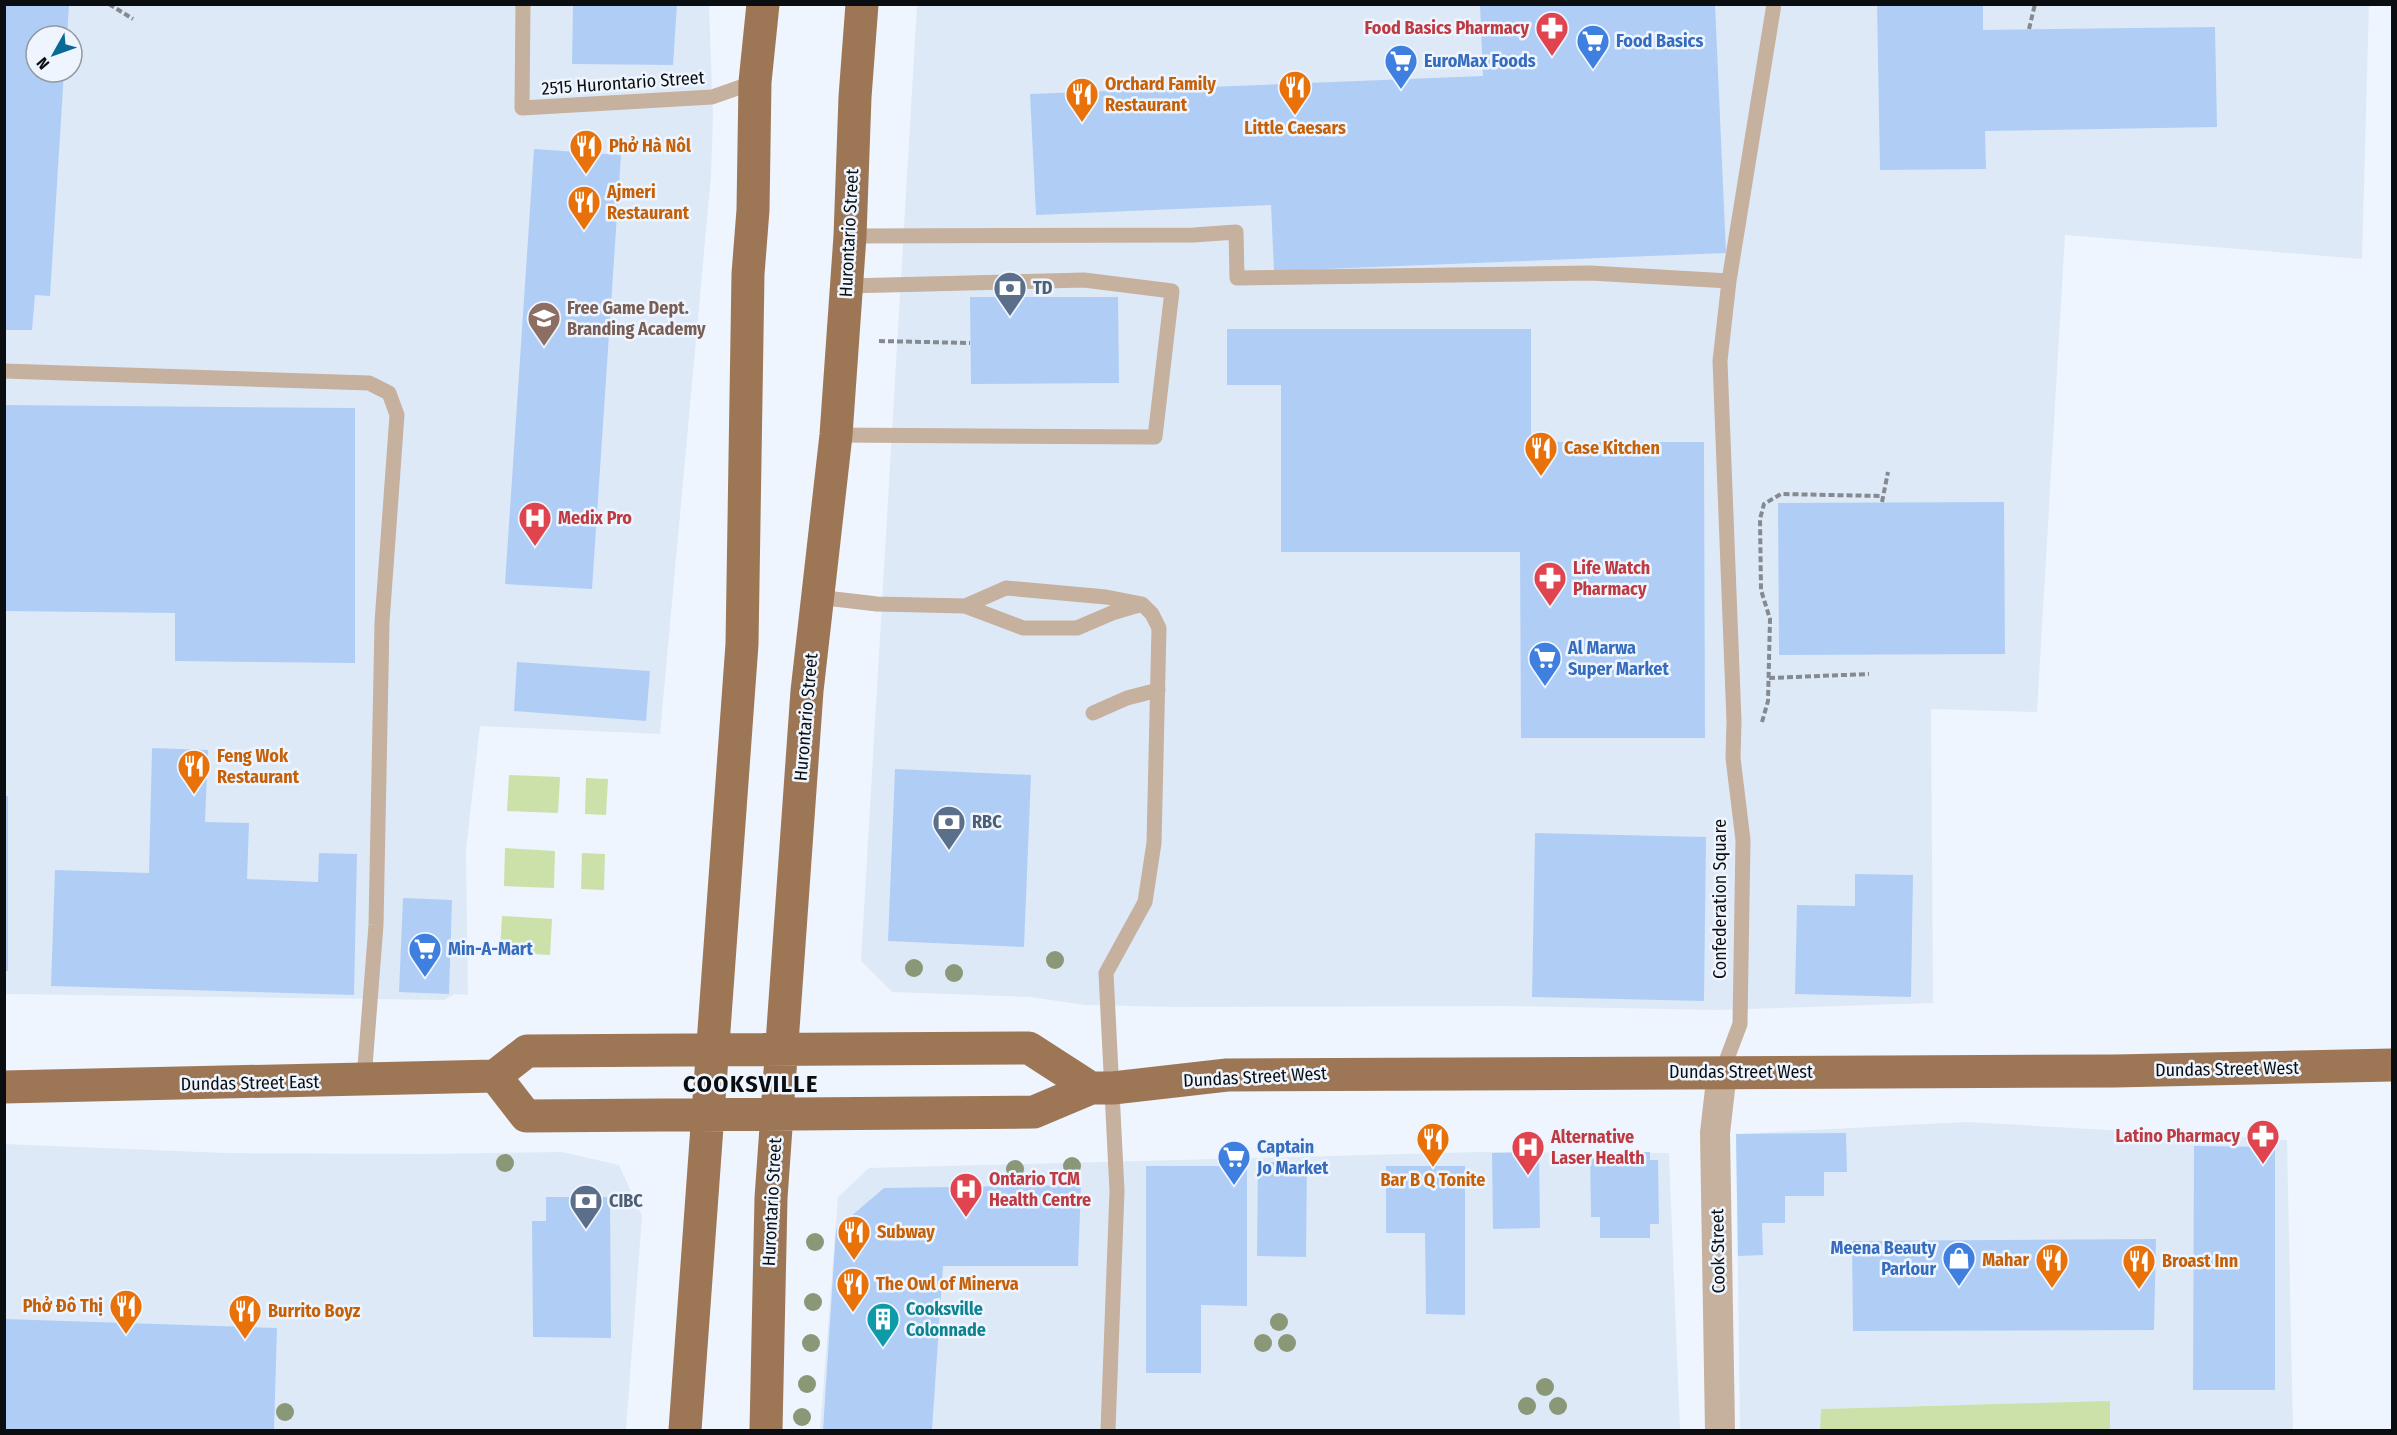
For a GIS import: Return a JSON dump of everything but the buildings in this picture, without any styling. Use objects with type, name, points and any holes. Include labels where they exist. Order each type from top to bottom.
[{"type":"main road","points":[[685,1431],[742,644],[748,274],[753,210],[755,82],[763,4]]},
{"type":"main road","name":"Hurontario Street","points":[[766,1431],[771,1198],[781,1049],[807,691],[836,435],[850,236],[855,97],[862,4]]},
{"type":"main road","points":[[709,1116],[526,1116],[495,1076],[527,1051],[1029,1048],[1102,1088]]},
{"type":"main road","name":"Dundas Street West","points":[[709,1116],[1034,1112],[1102,1088],[1227,1075],[2263,1070],[2392,1065]]},
{"type":"main road","name":"Dundas Street East","points":[[4,1087],[495,1076]]},
{"type":"street","name":"Cook Street","points":[[1720,1431],[1715,1132],[1722,1072]]},
{"type":"lane","name":"2515 Hurontario Street","points":[[523,4],[522,108],[712,97],[755,82]]},
{"type":"lane","name":"Confederation Square","points":[[1722,1072],[1740,1024],[1743,840],[1733,758],[1734,721],[1720,361],[1729,281],[1774,4]]},
{"type":"lane","points":[[850,236],[1194,235],[1236,232],[1237,278],[1590,273],[1729,281]]},
{"type":"lane","points":[[836,435],[1155,437],[1172,291],[1084,280],[846,286]]},
{"type":"lane","points":[[4,371],[243,381],[369,383],[389,393],[397,414],[382,622],[376,925],[364,1079]]},
{"type":"lane","points":[[965,606],[1006,588],[1106,597],[1142,604],[1152,614],[1159,628],[1154,843],[1145,902],[1106,973],[1102,1088],[1117,1191],[1108,1431]]},
{"type":"lane","points":[[817,597],[877,604],[965,606],[1023,628],[1077,628],[1112,613],[1142,604]]},
{"type":"lane","points":[[1093,712],[1126,698],[1158,690]]},
{"type":"path","points":[[109,4],[133,19]]},
{"type":"path","points":[[2029,29],[2035,4]]},
{"type":"path","points":[[878,341],[970,343]]},
{"type":"path","points":[[1882,502],[1881,496],[1888,472]]},
{"type":"path","points":[[1768,701],[1770,619],[1761,590],[1760,519],[1764,504],[1781,494],[1881,496]]},
{"type":"path","points":[[1769,678],[1869,674]]},
{"type":"shaded area","points":[[4,5],[709,5],[713,117],[711,176],[660,734],[480,726],[466,850],[468,995],[455,994],[444,1000],[5,994]]},
{"type":"shaded area","points":[[917,5],[2369,5],[2362,259],[2065,235],[2037,712],[1931,709],[1933,1003],[1715,1010],[1506,1006],[1174,1007],[1085,1005],[1030,997],[892,992],[861,961]]},
{"type":"shaded area","points":[[1966,1122],[2287,1140],[2293,1430],[2000,1430],[1999,1404],[1821,1409],[1820,1430],[1740,1430],[1736,1134]]},
{"type":"shaded area","points":[[5,1144],[226,1153],[562,1152],[619,1165],[642,1216],[626,1430],[5,1430]]},
{"type":"shaded area","points":[[1480,1152],[1669,1153],[1680,1430],[820,1430],[838,1197],[869,1168]]},
{"type":"green space","points":[[509,775],[560,777],[558,813],[507,811]]},
{"type":"green space","points":[[586,778],[608,779],[606,815],[585,814]]},
{"type":"green space","points":[[505,848],[555,851],[554,888],[504,886]]},
{"type":"green space","points":[[582,853],[605,854],[604,890],[581,889]]},
{"type":"green space","points":[[502,916],[552,919],[550,955],[500,952]]},
{"type":"green space","points":[[2110,1401],[2110,1430],[1820,1430],[1821,1409]]},
{"type":"place","name":"Food Basics Pharmacy","points":[[1552,57]]},
{"type":"place","name":"Food Basics","points":[[1593,70]]},
{"type":"place","name":"EuroMax Foods","points":[[1401,90]]},
{"type":"place","name":"Little Caesars","points":[[1295,116]]},
{"type":"place","name":"Orchard Family Restaurant","points":[[1082,123]]},
{"type":"place","name":"Phở Hà Nôl","points":[[586,175]]},
{"type":"place","name":"Ajmeri Restaurant","points":[[584,231]]},
{"type":"place","name":"TD","points":[[1010,317]]},
{"type":"place","name":"Free Game Dept. Branding Academy","points":[[544,347]]},
{"type":"place","name":"Case Kitchen","points":[[1541,477]]},
{"type":"place","name":"Medix Pro","points":[[535,547]]},
{"type":"place","name":"Life Watch Pharmacy","points":[[1550,607]]},
{"type":"place","name":"Al Marwa Super Market","points":[[1545,687]]},
{"type":"place","name":"Feng Wok Restaurant","points":[[194,795]]},
{"type":"place","name":"RBC","points":[[949,851]]},
{"type":"place","name":"Min-A-Mart","points":[[425,978]]},
{"type":"place","name":"Latino Pharmacy","points":[[2263,1165]]},
{"type":"place","name":"Bar B Q Tonite","points":[[1433,1168]]},
{"type":"place","name":"Alternative Laser Health","points":[[1528,1176]]},
{"type":"place","name":"Captain Jo Market","points":[[1234,1186]]},
{"type":"place","name":"Ontario TCM Health Centre","points":[[966,1218]]},
{"type":"place","name":"CIBC","points":[[586,1230]]},
{"type":"place","name":"Subway","points":[[854,1261]]},
{"type":"place","name":"Meena Beauty Parlour","points":[[1959,1287]]},
{"type":"place","name":"Mahar","points":[[2052,1289]]},
{"type":"place","name":"Broast Inn","points":[[2139,1290]]},
{"type":"place","name":"The Owl of Minerva","points":[[853,1313]]},
{"type":"place","name":"Phở Đô Thị","points":[[126,1335]]},
{"type":"place","name":"Burrito Boyz","points":[[245,1340]]},
{"type":"place","name":"Cooksville Colonnade","points":[[883,1348]]},
{"type":"district","name":"COOKSVILLE","points":[[751,1084]]}]
